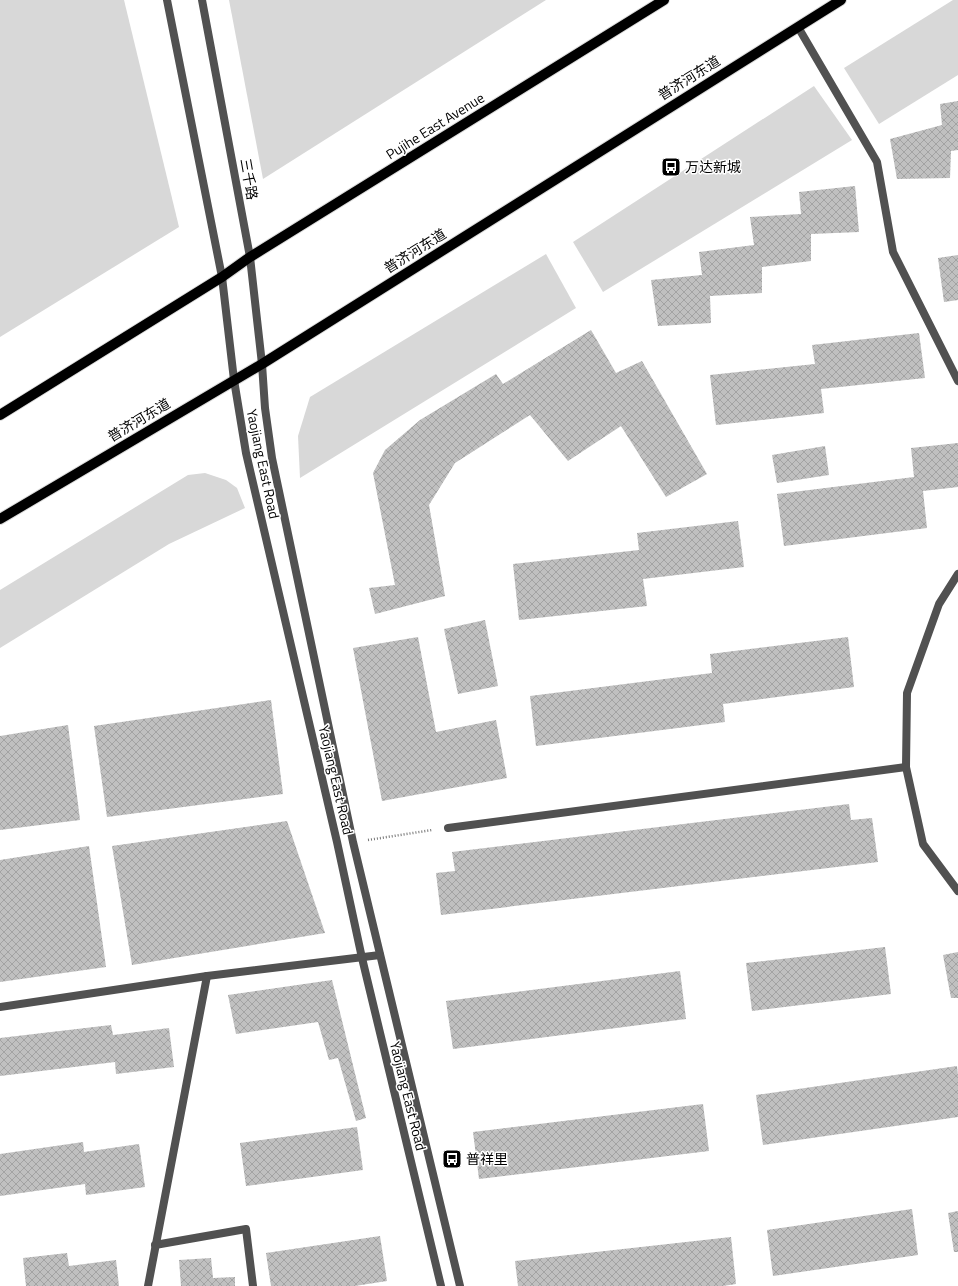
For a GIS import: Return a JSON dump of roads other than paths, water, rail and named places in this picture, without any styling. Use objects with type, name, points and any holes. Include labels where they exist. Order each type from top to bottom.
[{"type":"main road","name":"Pujihe East Avenue","points":[[222,277],[250,257],[664,0]]},
{"type":"main road","name":"普济河东道","points":[[0,519],[262,364],[841,0]]},
{"type":"main road","points":[[0,415],[222,277]]},
{"type":"street","points":[[167,0],[222,277]]},
{"type":"street","name":"三千路","points":[[202,0],[250,257],[262,364]]},
{"type":"street","points":[[798,27],[877,162],[893,252],[958,381]]},
{"type":"street","name":"Yaojiang East Road","points":[[222,277],[234,380],[246,453],[335,834],[362,958],[441,1286]]},
{"type":"street","name":"Yaojiang East Road","points":[[262,364],[265,408],[272,458],[353,842],[460,1286]]},
{"type":"street","points":[[958,574],[939,604],[907,693],[906,767],[923,844],[958,891]]},
{"type":"street","points":[[448,828],[906,767]]},
{"type":"street","points":[[0,1007],[207,976],[380,955]]},
{"type":"street","points":[[148,1286],[207,976]]},
{"type":"street","points":[[155,1245],[246,1229],[253,1286]]},
{"type":"place","name":"万达新城","points":[[671,167]]},
{"type":"place","name":"普祥里","points":[[452,1159]]}]
